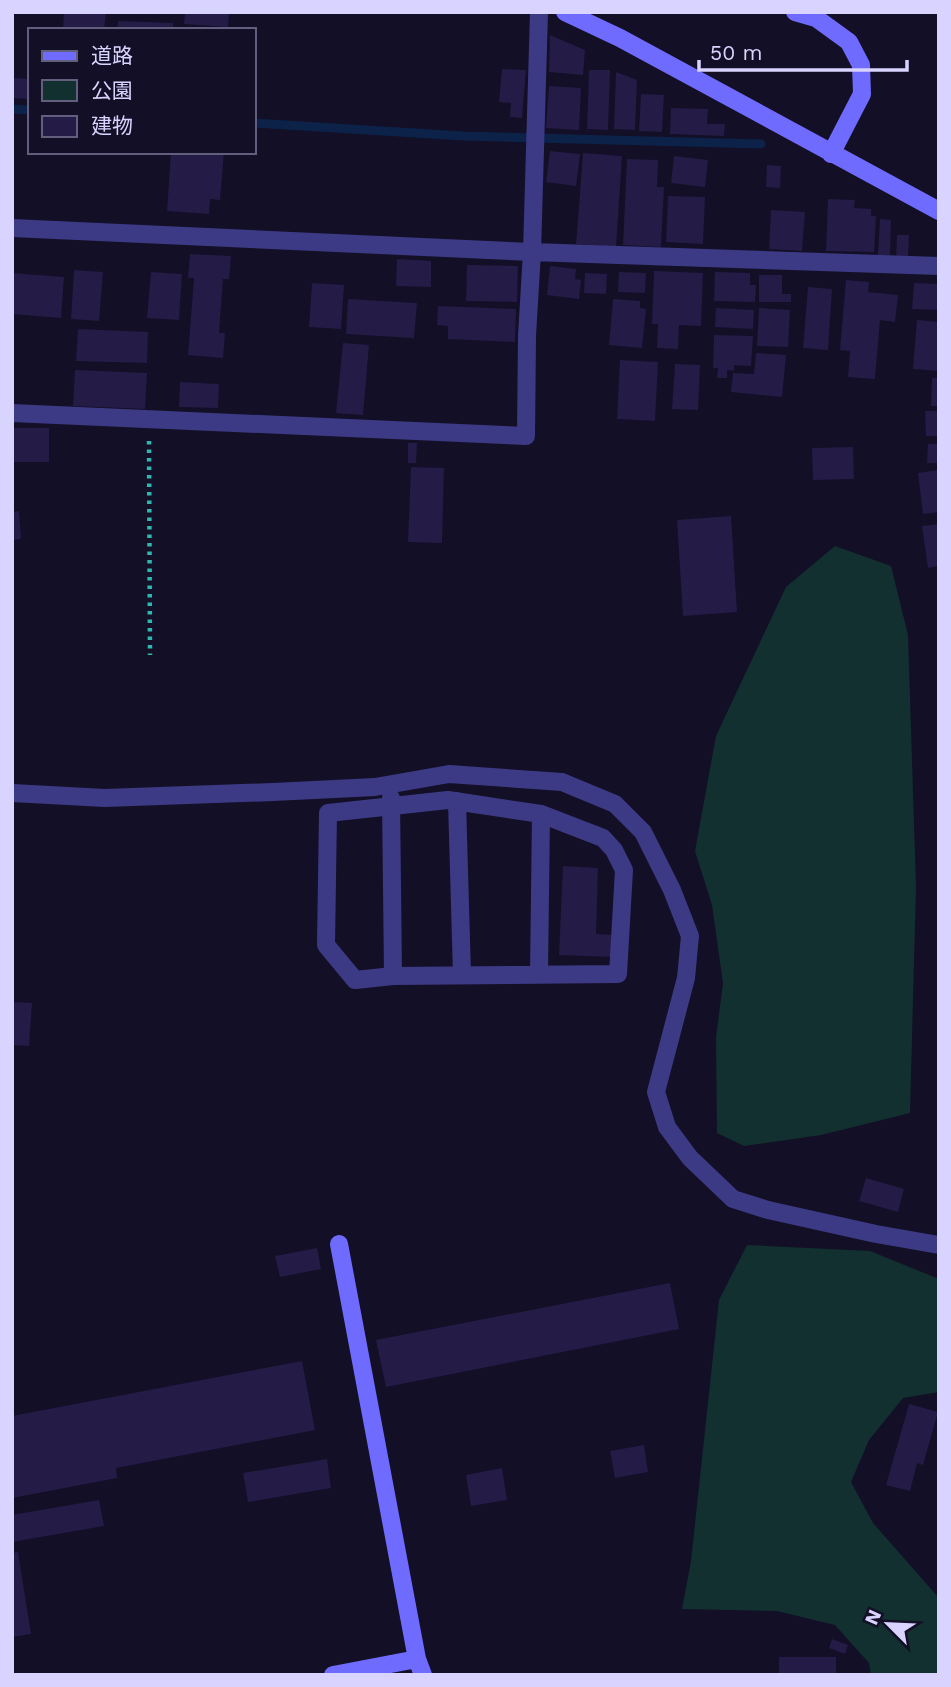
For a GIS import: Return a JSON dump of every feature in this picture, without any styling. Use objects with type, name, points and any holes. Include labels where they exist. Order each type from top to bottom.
[{"type":"street","points":[[12,413],[526,436],[527,336],[540,12]]},
{"type":"street","points":[[565,12],[620,38],[939,211]]},
{"type":"street","points":[[795,12],[816,18],[849,43],[861,65],[862,94],[831,154]]},
{"type":"street","points":[[12,228],[532,253],[939,266]]},
{"type":"street","points":[[12,793],[105,798],[299,791],[375,787],[449,774],[562,782],[615,804],[643,832],[672,890],[690,936],[686,978],[656,1092],[667,1127],[690,1158],[733,1199],[768,1210],[939,1245]]},
{"type":"street","points":[[391,784],[393,975]]},
{"type":"street","points":[[457,801],[462,975]]},
{"type":"street","points":[[457,801],[541,814],[603,838],[614,850],[624,870],[618,974],[393,975],[355,980],[326,945],[328,813],[457,801]]},
{"type":"street","points":[[539,974],[541,814]]},
{"type":"street","points":[[333,1675],[420,1667],[339,1244]]},
{"type":"path","points":[[149,419],[150,654]]},
{"type":"green space","points":[[835,546],[891,566],[908,635],[916,887],[910,1113],[821,1135],[744,1146],[717,1133],[716,1037],[723,983],[712,905],[695,851],[716,736],[786,587]]},
{"type":"green space","points":[[747,1245],[870,1251],[939,1279],[939,1392],[903,1398],[869,1440],[851,1482],[873,1523],[939,1598],[939,1675],[871,1675],[869,1663],[835,1625],[777,1611],[682,1609],[691,1561],[719,1300]]},
{"type":"building","points":[[64,12],[106,12],[104,28],[63,28]]},
{"type":"building","points":[[185,12],[229,12],[228,27],[184,24]]},
{"type":"building","points":[[118,21],[173,23],[173,28],[117,28]]},
{"type":"building","points":[[550,35],[585,50],[583,75],[549,72]]},
{"type":"building","points":[[502,69],[526,70],[522,118],[510,117],[511,103],[499,102]]},
{"type":"building","points":[[589,70],[610,70],[608,130],[587,129]]},
{"type":"building","points":[[616,72],[637,80],[635,130],[614,129]]},
{"type":"building","points":[[14,78],[28,79],[28,99],[12,98]]},
{"type":"building","points":[[549,86],[581,88],[579,130],[546,128]]},
{"type":"building","points":[[641,94],[664,95],[662,132],[639,131]]},
{"type":"building","points":[[671,108],[708,109],[707,124],[725,124],[724,136],[670,134]]},
{"type":"building","points":[[550,151],[580,154],[576,186],[546,182]]},
{"type":"building","points":[[583,153],[622,156],[616,247],[576,244]]},
{"type":"building","points":[[171,154],[224,154],[220,200],[210,199],[209,214],[167,211]]},
{"type":"building","points":[[674,156],[708,160],[705,187],[671,183]]},
{"type":"building","points":[[627,159],[658,160],[657,187],[664,187],[661,247],[623,245]]},
{"type":"building","points":[[767,165],[781,166],[780,188],[766,187]]},
{"type":"building","points":[[668,196],[705,197],[703,244],[666,242]]},
{"type":"building","points":[[828,199],[855,200],[854,208],[871,209],[871,216],[876,216],[874,252],[826,251]]},
{"type":"building","points":[[771,210],[805,212],[802,251],[769,249]]},
{"type":"building","points":[[880,219],[891,220],[890,255],[878,255]]},
{"type":"building","points":[[897,235],[909,235],[908,259],[896,258]]},
{"type":"building","points":[[190,254],[231,256],[229,279],[223,279],[219,333],[225,333],[223,358],[188,355],[194,278],[188,278]]},
{"type":"building","points":[[397,259],[431,261],[431,287],[396,286]]},
{"type":"building","points":[[467,265],[518,266],[517,302],[466,301]]},
{"type":"building","points":[[550,266],[576,269],[575,279],[581,280],[579,299],[547,295]]},
{"type":"building","points":[[74,270],[103,272],[99,321],[71,319]]},
{"type":"building","points":[[654,271],[703,273],[701,326],[679,325],[678,349],[657,348],[658,324],[652,324]]},
{"type":"building","points":[[151,272],[182,274],[179,320],[147,318]]},
{"type":"building","points":[[619,272],[646,273],[645,293],[618,292]]},
{"type":"building","points":[[715,272],[750,273],[750,285],[756,285],[755,302],[714,301]]},
{"type":"building","points":[[12,273],[64,277],[61,318],[12,314]]},
{"type":"building","points":[[585,273],[607,274],[606,294],[584,293]]},
{"type":"building","points":[[759,275],[782,275],[782,294],[791,294],[791,302],[759,302]]},
{"type":"building","points":[[846,280],[869,282],[868,292],[898,295],[895,322],[880,320],[875,379],[848,377],[850,351],[840,350]]},
{"type":"building","points":[[312,283],[344,285],[341,329],[309,327]]},
{"type":"building","points":[[914,283],[939,284],[939,310],[912,309]]},
{"type":"building","points":[[808,287],[832,289],[828,350],[803,348]]},
{"type":"building","points":[[348,299],[417,303],[414,338],[346,334]]},
{"type":"building","points":[[613,299],[640,301],[640,308],[646,309],[642,348],[609,345]]},
{"type":"building","points":[[438,306],[516,309],[515,342],[448,339],[448,326],[437,325]]},
{"type":"building","points":[[716,308],[754,310],[753,329],[715,327]]},
{"type":"building","points":[[759,308],[790,310],[788,347],[757,346]]},
{"type":"building","points":[[917,320],[939,322],[939,371],[913,369]]},
{"type":"building","points":[[78,329],[148,332],[147,363],[76,361]]},
{"type":"building","points":[[714,335],[753,336],[751,366],[734,365],[734,371],[727,370],[727,378],[717,378],[718,368],[713,368]]},
{"type":"building","points":[[343,343],[369,345],[363,415],[336,413]]},
{"type":"building","points":[[756,353],[786,355],[782,397],[731,392],[733,373],[754,374]]},
{"type":"building","points":[[620,360],[658,362],[655,421],[617,419]]},
{"type":"building","points":[[675,364],[700,365],[698,410],[672,409]]},
{"type":"building","points":[[75,370],[147,373],[145,409],[73,406]]},
{"type":"building","points":[[932,378],[939,378],[939,406],[931,406]]},
{"type":"building","points":[[180,382],[219,384],[218,408],[179,407]]},
{"type":"building","points":[[925,411],[939,411],[939,436],[926,436]]},
{"type":"building","points":[[12,428],[49,428],[49,462],[12,462]]},
{"type":"building","points":[[408,443],[417,443],[416,463],[408,463]]},
{"type":"building","points":[[928,444],[939,444],[939,463],[927,463]]},
{"type":"building","points":[[853,447],[854,479],[813,480],[812,448]]},
{"type":"building","points":[[411,467],[444,468],[442,543],[408,542]]},
{"type":"building","points":[[939,470],[939,512],[923,514],[918,473]]},
{"type":"building","points":[[19,511],[21,539],[12,540],[12,512]]},
{"type":"building","points":[[731,516],[737,612],[683,616],[677,520]]},
{"type":"building","points":[[939,524],[939,566],[928,568],[922,526]]},
{"type":"building","points":[[563,866],[598,868],[596,934],[614,935],[613,957],[559,955]]},
{"type":"building","points":[[12,1002],[32,1003],[29,1046],[12,1045]]},
{"type":"building","points":[[866,1178],[904,1189],[898,1212],[859,1201]]},
{"type":"building","points":[[317,1248],[321,1269],[280,1277],[275,1256]]},
{"type":"building","points":[[670,1283],[679,1329],[386,1387],[376,1340]]},
{"type":"building","points":[[302,1361],[315,1430],[116,1468],[117,1478],[12,1498],[12,1416]]},
{"type":"building","points":[[909,1404],[938,1412],[923,1465],[917,1463],[910,1491],[886,1485]]},
{"type":"building","points":[[644,1445],[648,1472],[615,1478],[610,1451]]},
{"type":"building","points":[[327,1459],[331,1488],[248,1502],[243,1473]]},
{"type":"building","points":[[502,1468],[507,1500],[471,1506],[466,1475]]},
{"type":"building","points":[[99,1500],[104,1526],[12,1542],[12,1515]]},
{"type":"building","points":[[18,1552],[31,1634],[12,1637],[12,1553]]},
{"type":"building","points":[[832,1639],[848,1645],[845,1654],[829,1648]]},
{"type":"building","points":[[779,1657],[836,1657],[836,1675],[779,1675]]},
{"type":"waterway","points":[[12,109],[28,110]]},
{"type":"waterway","points":[[256,123],[463,136],[761,144]]}]
